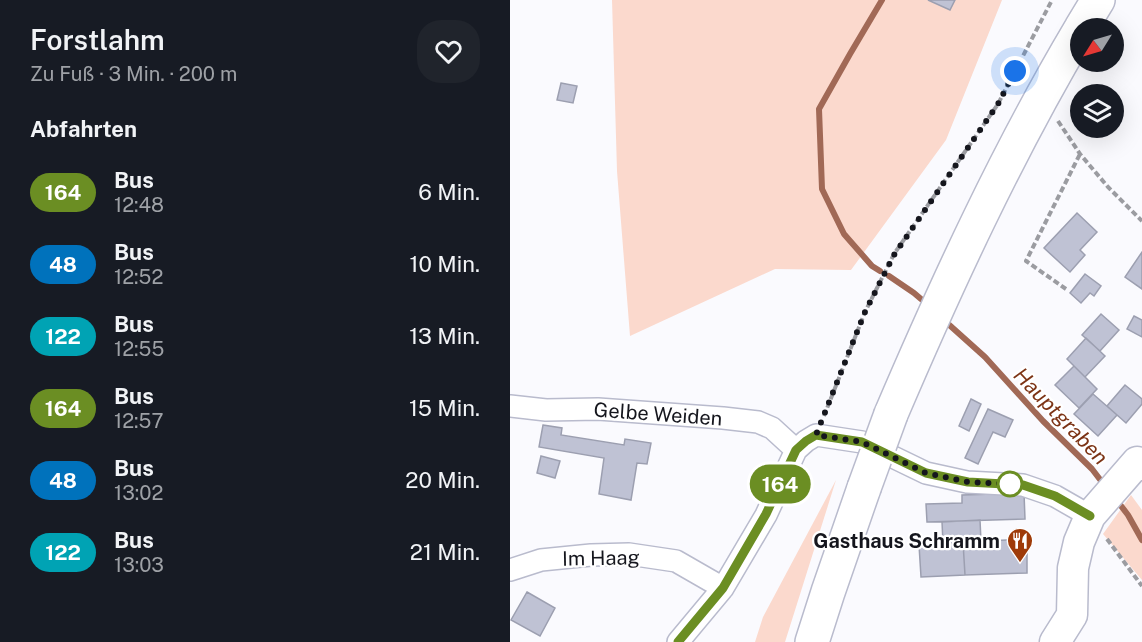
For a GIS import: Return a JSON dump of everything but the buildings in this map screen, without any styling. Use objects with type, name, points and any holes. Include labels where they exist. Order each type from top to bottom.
[{"type":"main road","points":[[1087,18],[1098,0]]},
{"type":"main road","points":[[812,642],[891,414],[936,309],[986,204],[1070,47]]},
{"type":"street","name":"Gelbe Weiden","points":[[510,406],[546,410],[598,409],[758,422],[772,429],[796,450]]},
{"type":"street","points":[[678,642],[723,588],[766,514],[796,450],[816,435],[862,442],[926,473],[968,482],[1023,485],[1055,496],[1090,516]]},
{"type":"street","points":[[1055,642],[1073,628],[1073,568],[1079,542],[1090,516],[1140,461]]},
{"type":"street","name":"Im Haag","points":[[510,570],[541,561],[591,555],[629,554],[676,561],[723,588]]},
{"type":"path","points":[[816,435],[865,312],[894,255],[998,104],[1052,0]]},
{"type":"path","points":[[1015,71],[1060,123],[1080,154],[1108,187],[1142,221]]},
{"type":"path","points":[[1066,289],[1026,261],[1080,154]]},
{"type":"path","points":[[1090,516],[1142,586]]},
{"type":"shaded area","points":[[612,0],[1002,0],[946,140],[851,270],[775,269],[630,336],[617,171]]},
{"type":"shaded area","points":[[836,480],[785,642],[755,642],[763,617]]},
{"type":"shaded area","points":[[1131,495],[1142,510],[1142,580],[1103,534]]},
{"type":"waterway","name":"Hauptgraben","points":[[880,271],[872,266],[844,234],[822,189],[819,109],[882,0]]},
{"type":"waterway","name":"Hauptgraben","points":[[889,276],[921,299]]},
{"type":"waterway","name":"Hauptgraben","points":[[946,322],[985,357],[1043,421],[1092,469],[1105,486]]},
{"type":"waterway","name":"Hauptgraben","points":[[1115,498],[1142,540]]},
{"type":"bus line","name":"164","points":[[678,642],[723,588],[766,514],[796,450],[816,435],[862,442],[926,473],[968,482],[1023,485],[1055,496],[1090,516]]},
{"type":"place","name":"Gasthaus Schramm","points":[[1020,564]]},
{"type":"route","points":[[1010,484],[968,482],[926,473],[862,442],[816,435],[865,312],[894,255],[998,104],[1015,71]]}]
